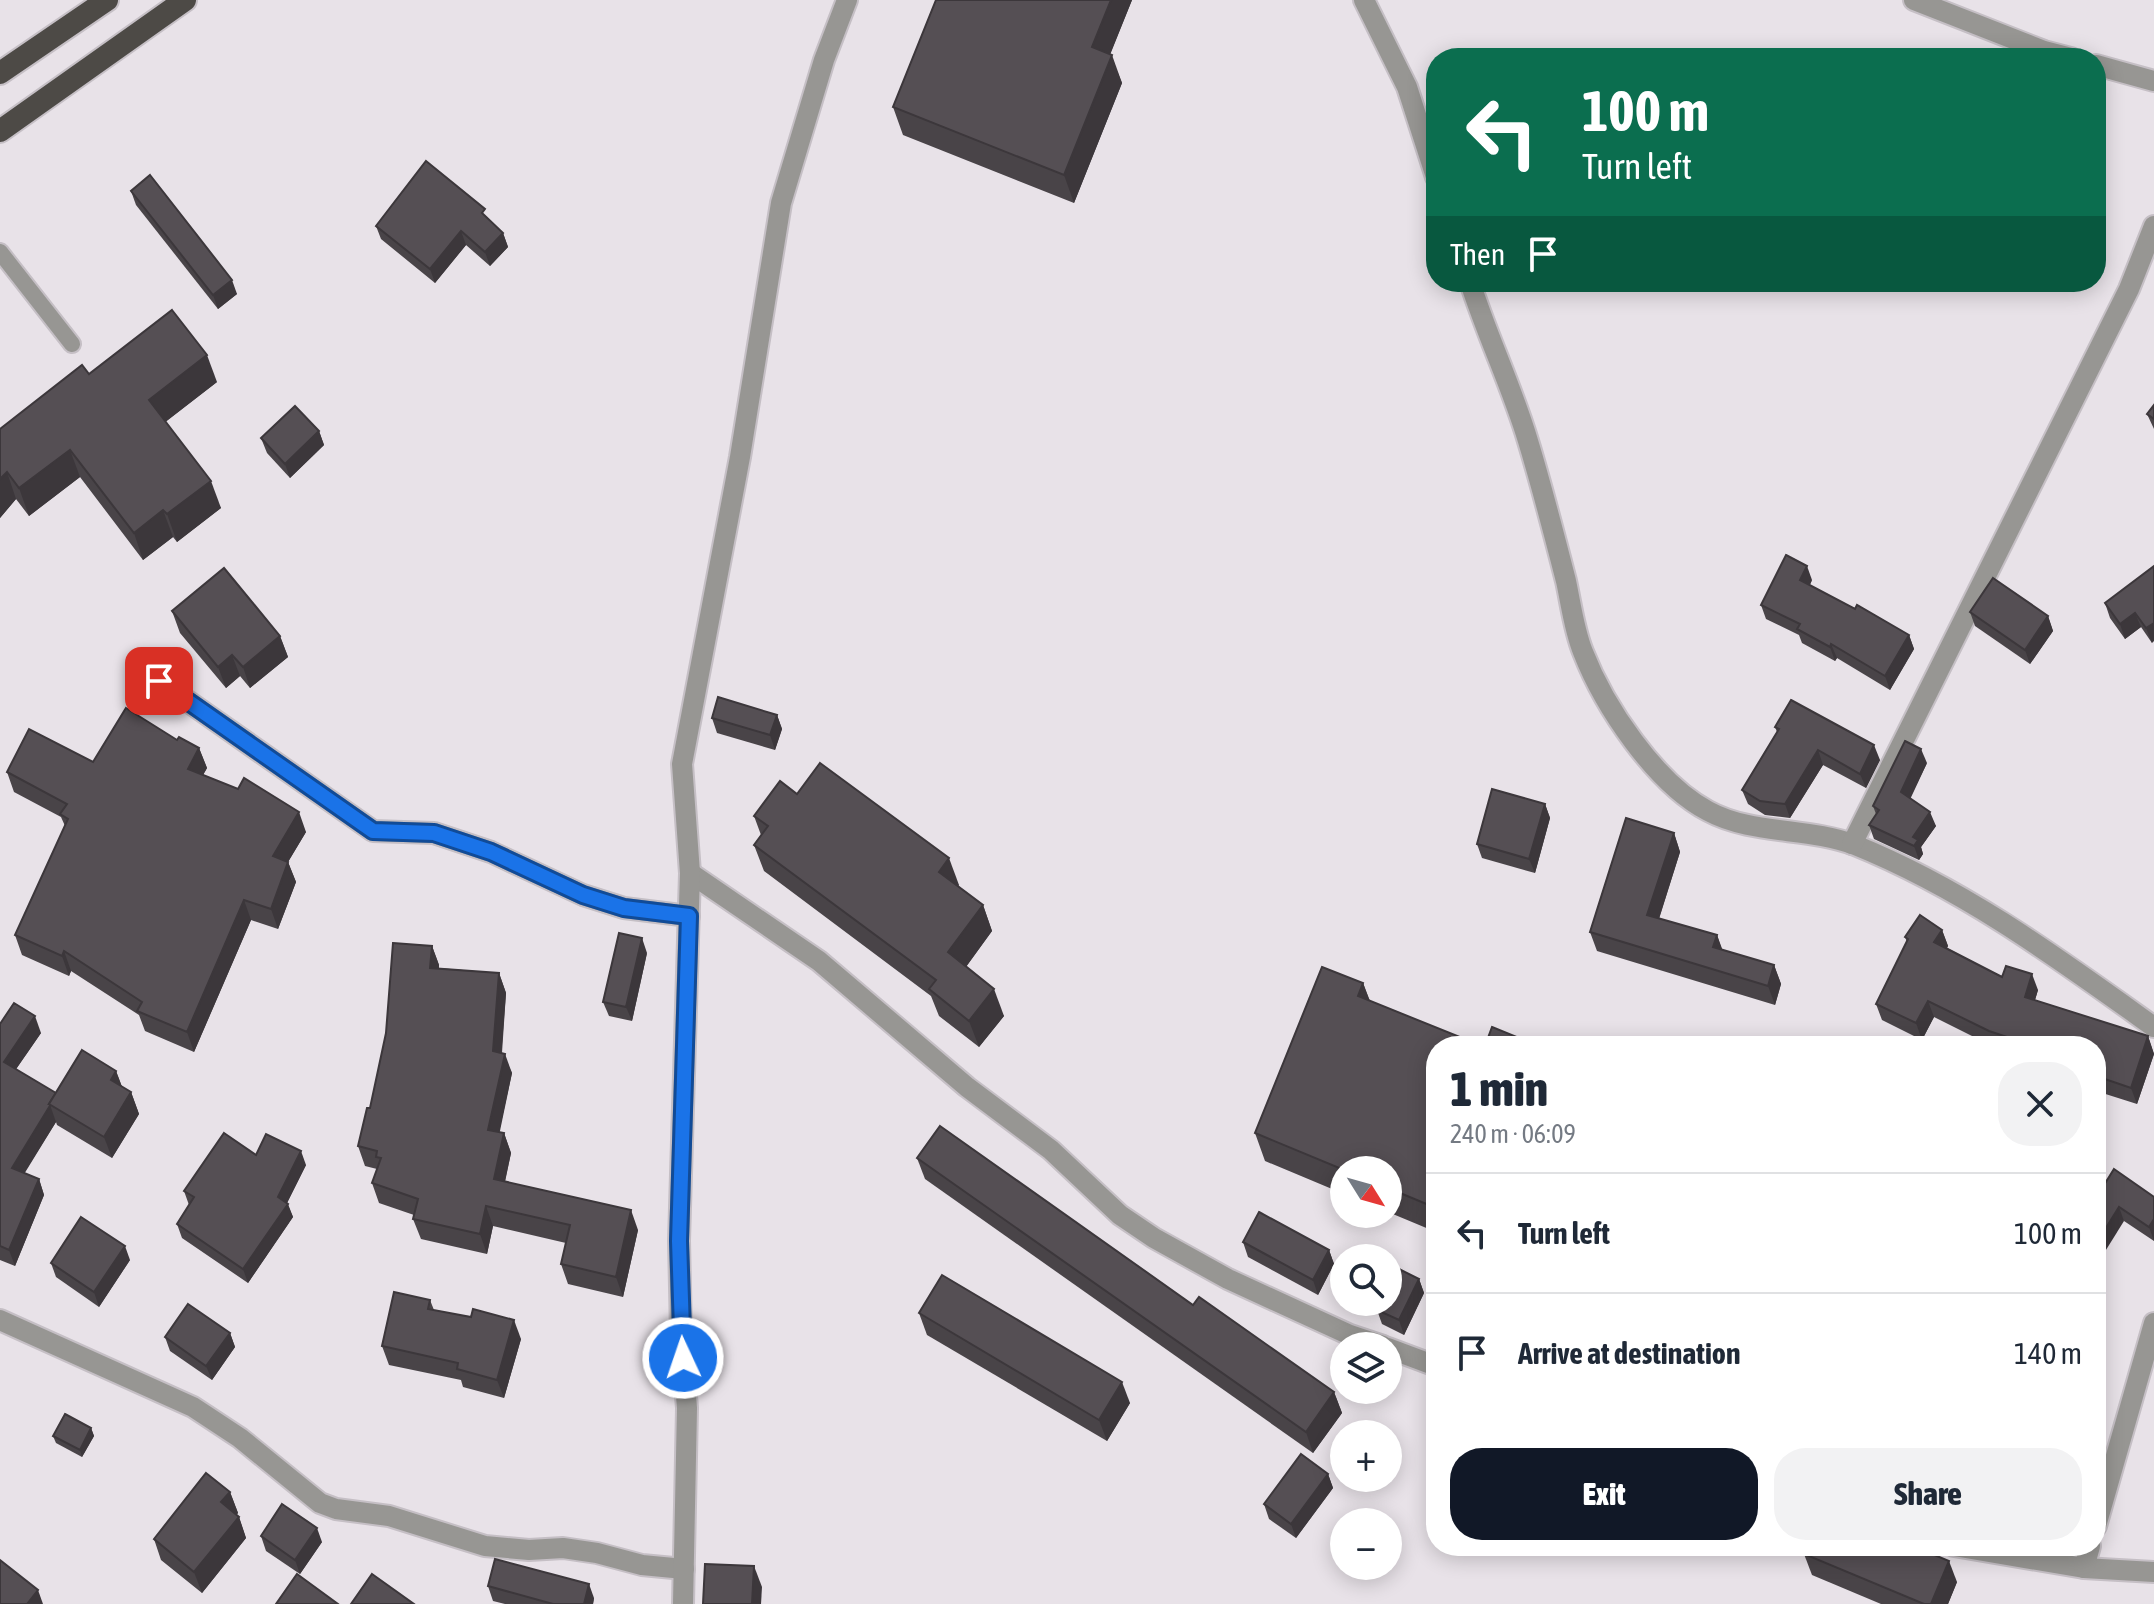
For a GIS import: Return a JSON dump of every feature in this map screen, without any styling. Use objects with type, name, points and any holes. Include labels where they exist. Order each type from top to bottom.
[{"type":"highway","points":[[0,73],[107,0]]},
{"type":"highway","points":[[0,131],[185,0]]},
{"type":"street","points":[[683,1604],[687,1408],[681,1333],[679,1241],[690,873],[682,764],[740,457],[781,203],[824,60],[847,0]]},
{"type":"street","points":[[1364,0],[1407,87],[1426,146]]},
{"type":"street","points":[[1914,0],[2036,48]]},
{"type":"street","points":[[2106,68],[2154,81]]},
{"type":"street","points":[[1852,844],[2129,289],[2154,226]]},
{"type":"street","points":[[1473,292],[1528,439],[1582,650],[1602,692],[1652,764],[1680,792],[1707,811],[1729,820],[1852,844],[2002,921],[2154,1027]]},
{"type":"street","points":[[159,681],[373,831],[434,833],[491,852],[583,895],[624,908],[689,916]]},
{"type":"street","points":[[690,873],[819,961],[967,1087],[1051,1150],[1120,1215],[1154,1238],[1228,1279],[1343,1332]]},
{"type":"street","points":[[0,1320],[193,1407],[240,1438],[301,1490],[328,1506],[389,1516],[485,1546],[529,1550],[563,1548],[642,1565],[684,1569]]},
{"type":"street","points":[[2106,1491],[2154,1323]]},
{"type":"street","points":[[1402,1353],[1426,1362]]},
{"type":"street","points":[[2013,1556],[2084,1568],[2154,1572]]},
{"type":"street","points":[[2084,1568],[2087,1556]]},
{"type":"lane","points":[[0,252],[72,344]]},
{"type":"building","points":[[936,0],[1111,0],[1092,47],[1112,55],[1064,175],[893,107]]},
{"type":"building","points":[[426,161],[485,209],[482,213],[503,233],[485,252],[461,231],[430,269],[376,226]]},
{"type":"building","points":[[150,175],[232,280],[213,295],[131,191]]},
{"type":"building","points":[[172,310],[207,355],[149,400],[211,481],[167,514],[163,510],[134,533],[70,450],[19,488],[7,472],[0,479],[0,429],[82,365],[89,374]]},
{"type":"building","points":[[2154,405],[2154,419],[2147,414]]},
{"type":"building","points":[[295,406],[319,431],[285,464],[261,438]]},
{"type":"building","points":[[1786,555],[1807,566],[1800,580],[1855,609],[1857,605],[1909,635],[1885,676],[1831,644],[1830,647],[1797,629],[1800,624],[1761,605]]},
{"type":"building","points":[[2154,566],[2154,623],[2146,628],[2135,613],[2120,624],[2105,603]]},
{"type":"building","points":[[224,568],[280,636],[243,667],[232,655],[218,667],[172,611]]},
{"type":"building","points":[[1993,578],[2048,616],[2025,650],[1970,612]]},
{"type":"building","points":[[718,697],[777,715],[770,735],[712,718]]},
{"type":"building","points":[[1791,700],[1874,745],[1860,774],[1818,750],[1785,804],[1760,801],[1742,790],[1779,729],[1775,727]]},
{"type":"building","points":[[126,708],[177,740],[179,737],[199,748],[188,769],[238,789],[244,778],[299,812],[273,856],[288,862],[271,909],[244,900],[187,1032],[137,1011],[142,1002],[64,951],[62,956],[15,935],[68,819],[60,814],[67,804],[7,772],[29,729],[93,762]]},
{"type":"building","points":[[1905,741],[1921,749],[1901,792],[1930,812],[1913,837],[1918,840],[1914,846],[1869,825],[1879,810],[1873,806]]},
{"type":"building","points":[[820,763],[949,858],[939,872],[983,905],[948,952],[994,989],[969,1021],[929,989],[936,980],[754,845],[768,826],[754,816],[780,781],[797,794]]},
{"type":"building","points":[[1492,789],[1545,804],[1529,859],[1477,844]]},
{"type":"building","points":[[1626,818],[1674,833],[1647,915],[1717,935],[1713,947],[1774,965],[1768,986],[1590,932]]},
{"type":"building","points":[[1920,915],[1942,930],[1934,942],[2002,977],[2006,966],[2032,974],[2025,997],[2148,1036],[2131,1088],[2106,1079],[2106,1036],[2004,1036],[1928,1001],[1916,1023],[1876,1004],[1908,939],[1905,937]]},
{"type":"building","points":[[619,933],[642,938],[626,1007],[603,1002]]},
{"type":"building","points":[[393,943],[432,946],[430,968],[499,973],[493,1051],[505,1054],[488,1130],[504,1133],[494,1179],[631,1210],[616,1277],[561,1264],[570,1225],[486,1206],[480,1234],[413,1219],[418,1199],[372,1183],[381,1158],[376,1157],[377,1151],[358,1146],[367,1108],[370,1108],[386,1033]]},
{"type":"building","points":[[1322,967],[1363,983],[1358,996],[1457,1036],[1426,1036],[1426,1204],[1402,1194],[1402,1156],[1330,1156],[1330,1164],[1255,1133]]},
{"type":"building","points":[[14,1003],[35,1016],[4,1062],[56,1093],[12,1168],[39,1179],[9,1250],[0,1246],[0,1024]]},
{"type":"building","points":[[1492,1027],[1514,1036],[1489,1036]]},
{"type":"building","points":[[82,1050],[116,1071],[111,1080],[131,1092],[104,1137],[49,1104]]},
{"type":"building","points":[[940,1126],[1193,1305],[1199,1297],[1330,1389],[1330,1398],[1306,1432],[917,1158]]},
{"type":"building","points":[[224,1133],[256,1155],[266,1134],[301,1151],[278,1197],[288,1204],[243,1269],[177,1224],[194,1197],[184,1191]]},
{"type":"building","points":[[2114,1169],[2154,1197],[2154,1219],[2149,1227],[2119,1207],[2106,1228],[2106,1182]]},
{"type":"building","points":[[1259,1212],[1329,1250],[1313,1280],[1243,1242]]},
{"type":"building","points":[[81,1217],[125,1246],[94,1292],[51,1263]]},
{"type":"building","points":[[1402,1270],[1419,1279],[1402,1314]]},
{"type":"building","points":[[942,1275],[1122,1382],[1099,1420],[919,1313]]},
{"type":"building","points":[[394,1292],[430,1300],[428,1309],[471,1317],[473,1309],[514,1320],[497,1380],[457,1369],[458,1363],[382,1346]]},
{"type":"building","points":[[188,1304],[230,1333],[206,1366],[165,1337]]},
{"type":"building","points":[[65,1414],[91,1428],[80,1450],[53,1436]]},
{"type":"building","points":[[1301,1454],[1328,1474],[1291,1524],[1264,1504]]},
{"type":"building","points":[[206,1473],[230,1492],[221,1502],[239,1517],[194,1572],[154,1539]]},
{"type":"building","points":[[282,1504],[317,1528],[295,1560],[261,1536]]},
{"type":"building","points":[[1809,1556],[1937,1556],[1949,1561],[1931,1604],[1924,1604]]},
{"type":"building","points":[[495,1559],[589,1584],[584,1604],[553,1604],[488,1586]]},
{"type":"building","points":[[0,1560],[38,1590],[27,1604],[0,1604]]},
{"type":"building","points":[[705,1564],[754,1566],[752,1604],[703,1604]]},
{"type":"building","points":[[297,1574],[338,1604],[276,1604]]},
{"type":"building","points":[[372,1574],[414,1604],[351,1604]]},
{"type":"route","points":[[159,681],[373,831],[434,833],[491,852],[583,895],[624,908],[689,916],[679,1241],[683,1358]]}]
